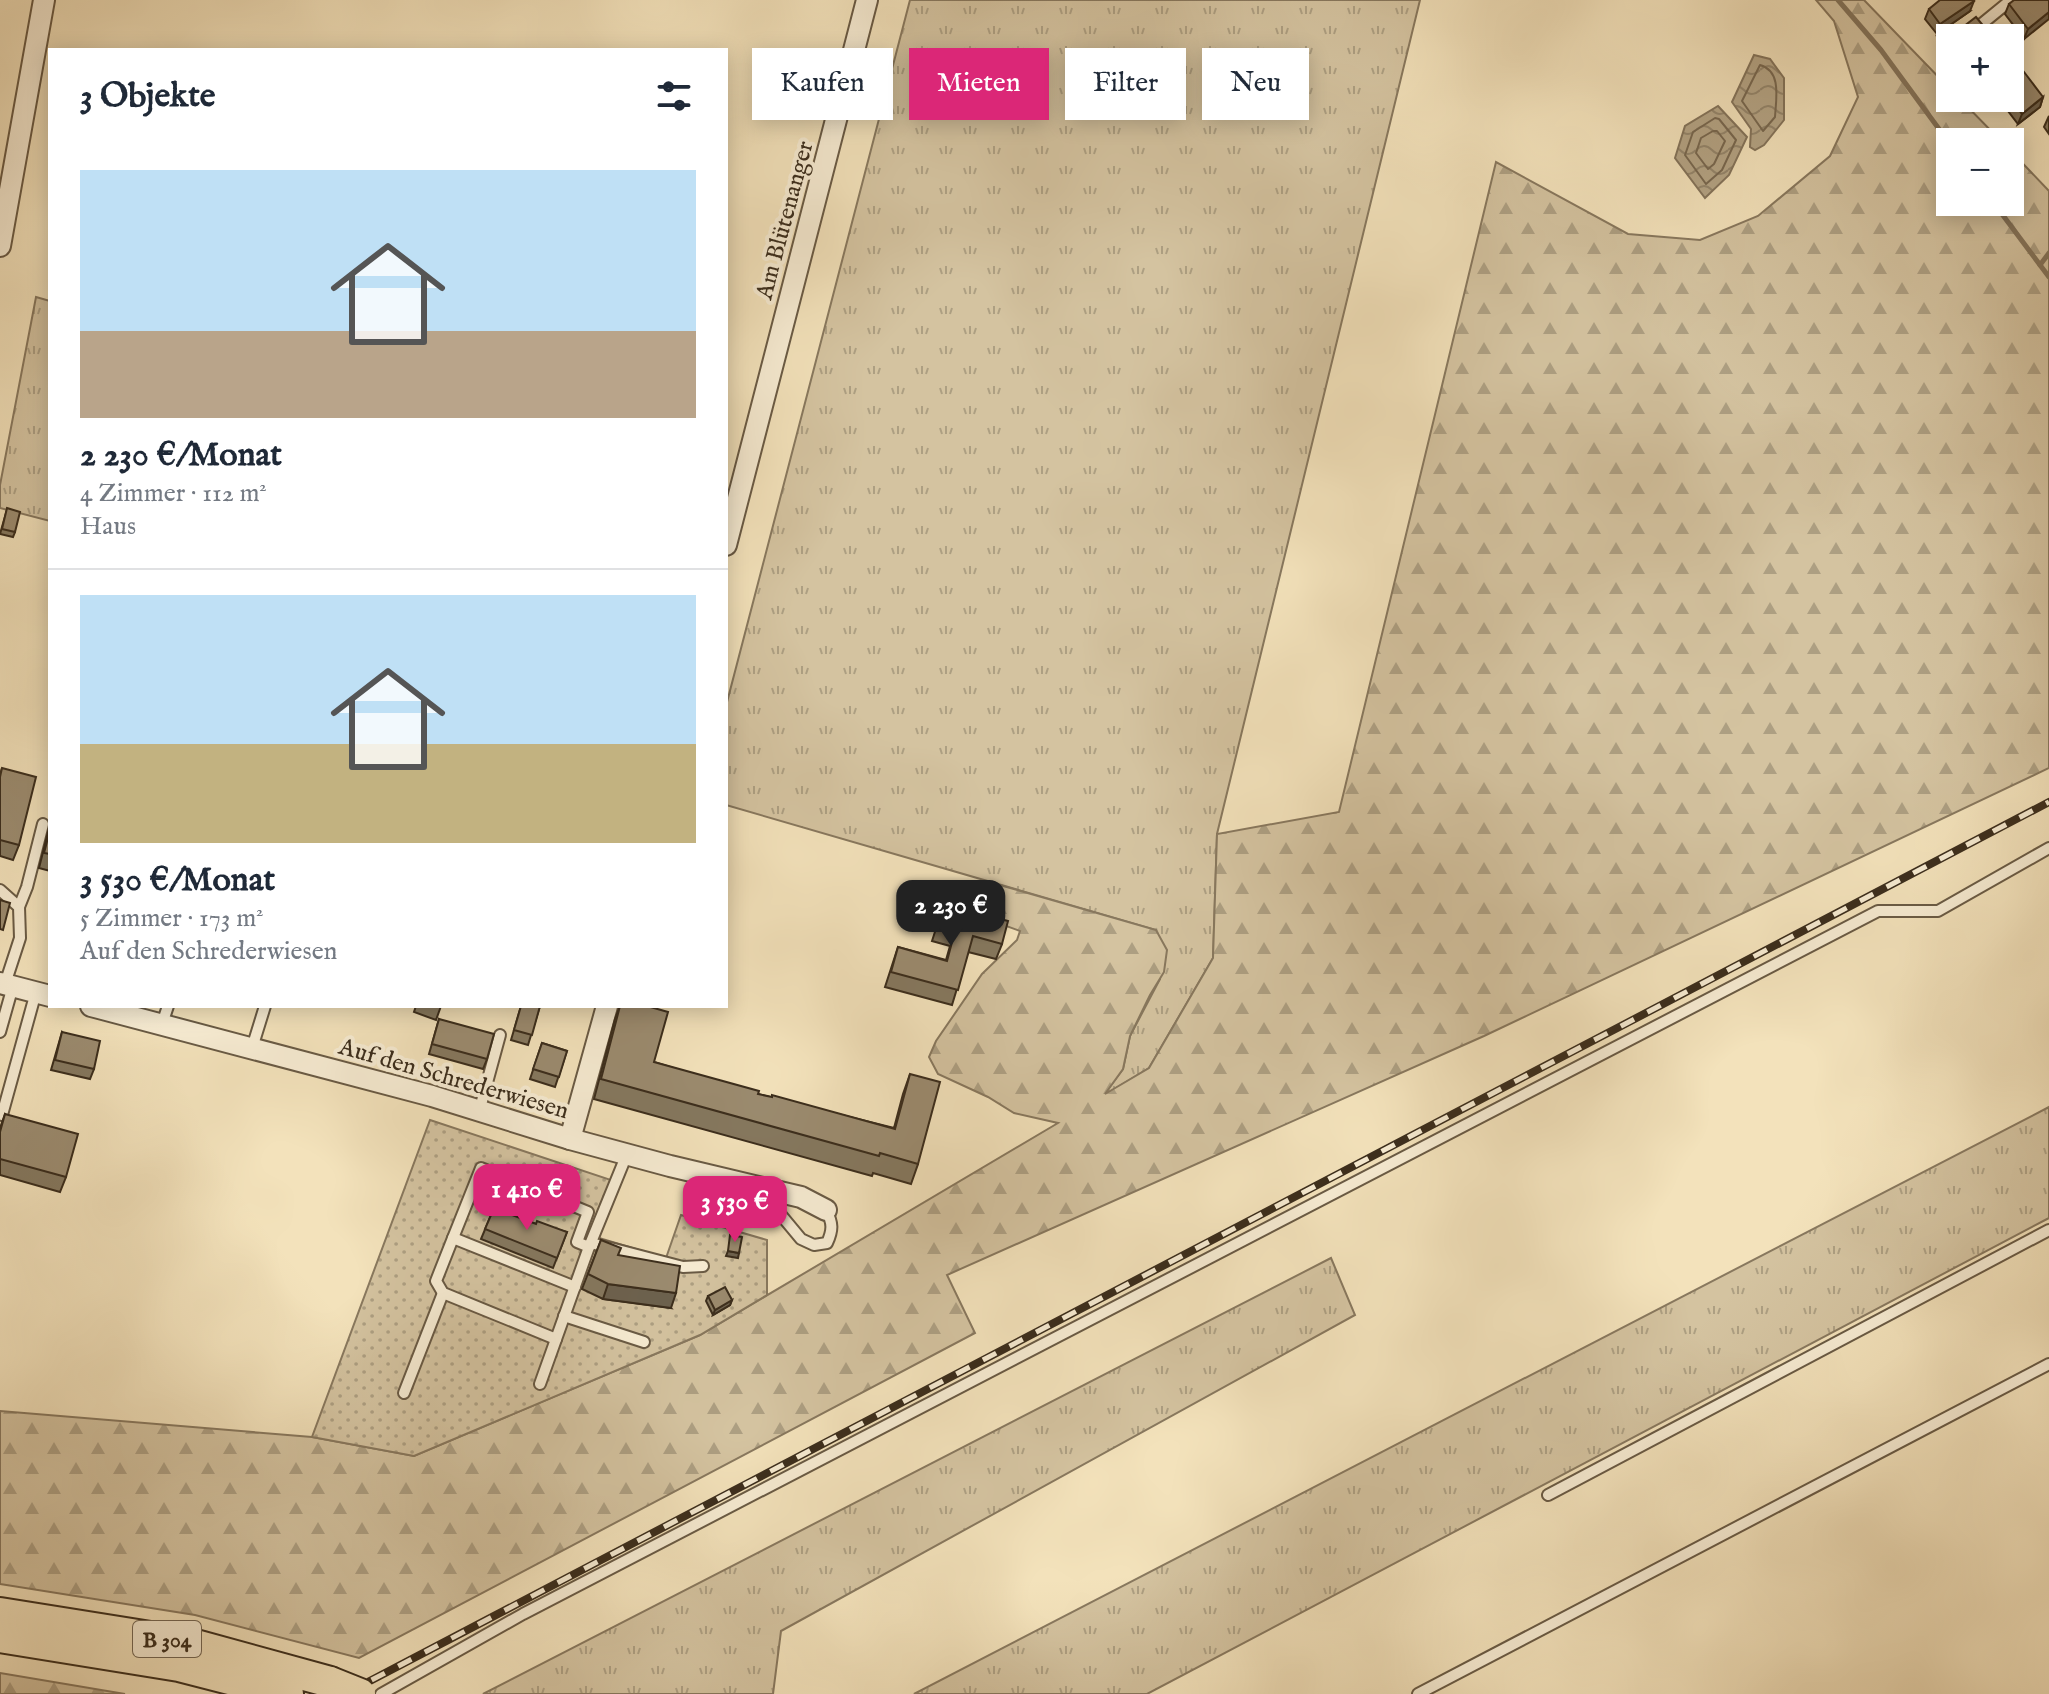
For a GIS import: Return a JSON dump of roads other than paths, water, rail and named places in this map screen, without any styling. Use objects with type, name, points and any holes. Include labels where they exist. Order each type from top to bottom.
[{"type":"main road","name":"B 304","points":[[0,1613],[188,1643],[330,1682],[360,1694]]},
{"type":"main road","name":"B 304","points":[[0,1637],[179,1666],[288,1694]]},
{"type":"street","points":[[0,246],[44,0]]},
{"type":"street","name":"Am Blütenanger","points":[[728,537],[867,0]]},
{"type":"street","points":[[6,985],[43,994]]},
{"type":"street","name":"Auf den Schrederwiesen","points":[[107,1008],[165,1015],[252,1048],[432,1096],[570,1139],[801,1197],[826,1210]]},
{"type":"street","points":[[570,1139],[606,1008]]},
{"type":"lane","points":[[1982,24],[2011,0]]},
{"type":"lane","points":[[0,1032],[6,985],[20,938],[19,907],[43,824]]},
{"type":"lane","points":[[381,1694],[537,1607],[1878,911],[1938,911],[2049,848]]},
{"type":"lane","points":[[0,890],[19,907]]},
{"type":"lane","points":[[2,1115],[43,994]]},
{"type":"lane","points":[[252,1048],[264,1008]]},
{"type":"lane","points":[[479,1112],[500,1035]]},
{"type":"lane","points":[[540,1384],[590,1245],[627,1154]]},
{"type":"lane","points":[[556,1339],[443,1293],[436,1281],[481,1168],[588,1212],[577,1242],[683,1267],[703,1266]]},
{"type":"lane","name":"Auf den Schrederwiesen","points":[[757,1186],[801,1239],[814,1245],[827,1243],[832,1232],[832,1220],[826,1210]]},
{"type":"lane","points":[[1548,1495],[2049,1230]]},
{"type":"lane","points":[[453,1238],[575,1287]]},
{"type":"lane","points":[[404,1393],[443,1293]]},
{"type":"lane","points":[[564,1316],[644,1342]]},
{"type":"lane","points":[[1418,1694],[2049,1364]]},
{"type":"water","points":[[1754,55],[1770,59],[1784,78],[1784,120],[1764,145],[1755,150],[1750,147],[1751,129],[1732,102]]},
{"type":"water","points":[[1718,106],[1747,137],[1729,175],[1705,198],[1675,158],[1685,126]]},
{"type":"waterway","points":[[1838,0],[1881,50],[1938,128]]},
{"type":"waterway","points":[[2003,216],[2049,277]]},
{"type":"waterway","points":[[2040,265],[2049,253]]},
{"type":"railway","points":[[345,1694],[2049,802]]}]
